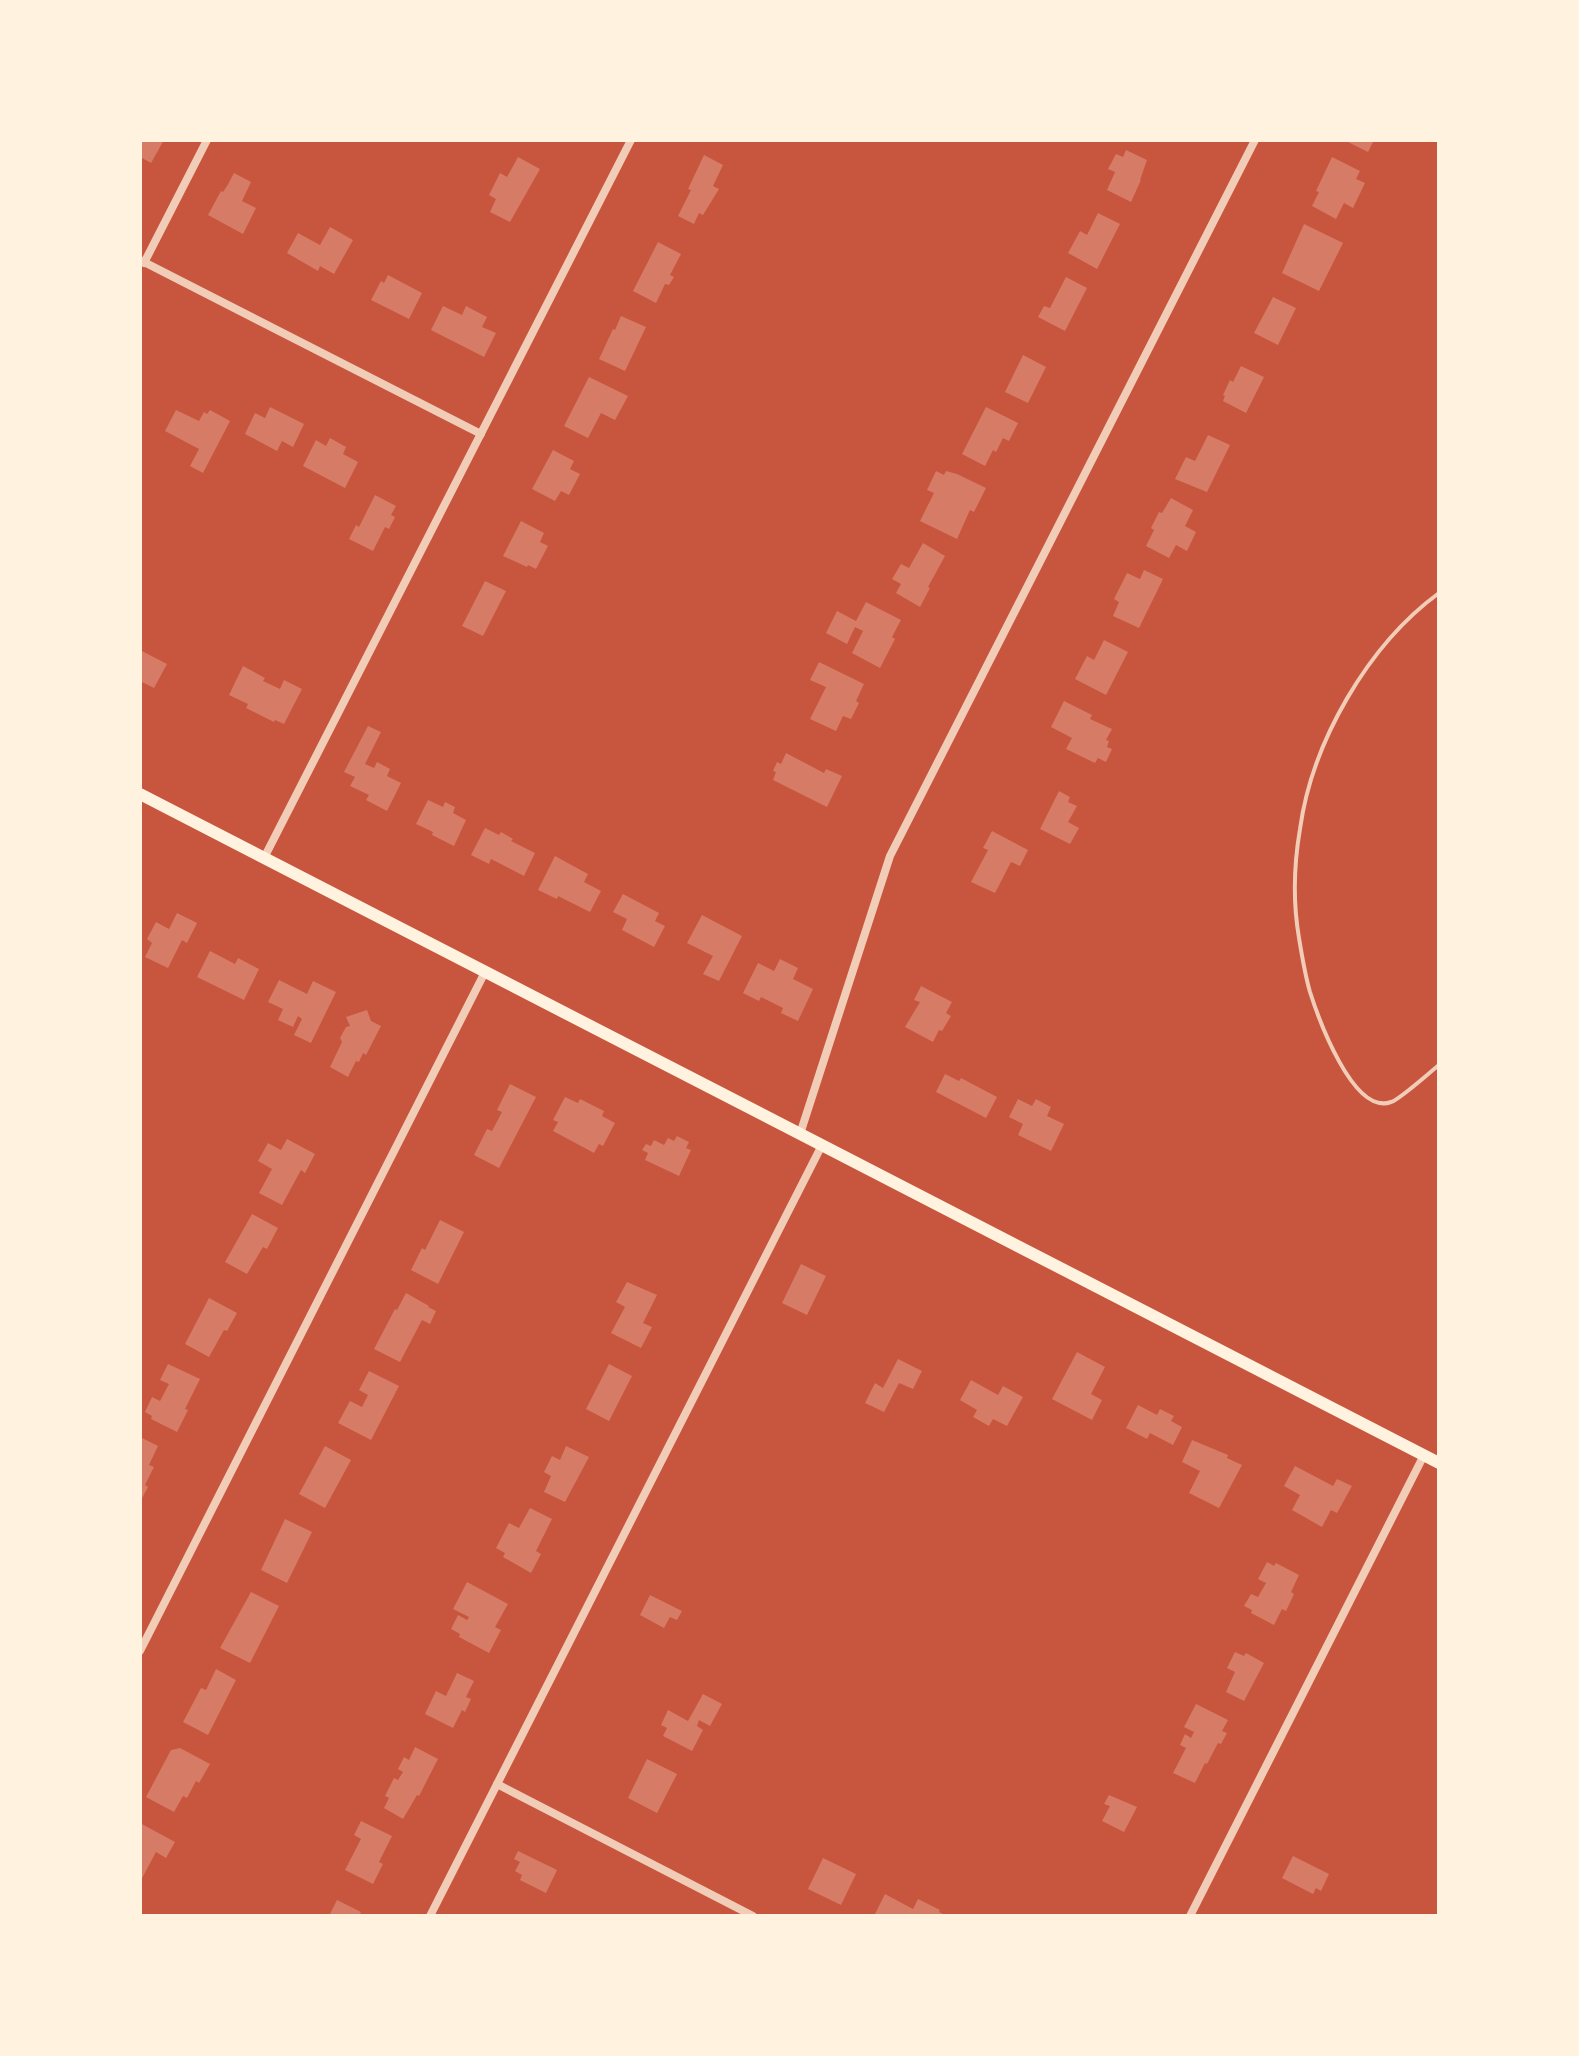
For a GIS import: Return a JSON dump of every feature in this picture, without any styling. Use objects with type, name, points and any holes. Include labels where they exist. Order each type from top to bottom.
[{"type":"main road","points":[[141,797],[1439,1463]]},
{"type":"street","points":[[207,140],[142,262],[481,434]]},
{"type":"street","points":[[264,858],[631,140]]},
{"type":"street","points":[[800,1134],[890,856],[1255,140]]},
{"type":"street","points":[[140,1651],[485,972]]},
{"type":"street","points":[[430,1916],[822,1145]]},
{"type":"street","points":[[1190,1916],[1424,1455]]},
{"type":"street","points":[[497,1784],[753,1916]]},
{"type":"lane","points":[[1439,593],[1423,604],[1366,668],[1337,717],[1314,771],[1303,814],[1295,885],[1298,936],[1310,990],[1332,1048],[1354,1085],[1378,1103],[1391,1103],[1439,1065]]},
{"type":"building","points":[[140,140],[164,140],[151,163],[140,157]]},
{"type":"building","points":[[1344,140],[1374,140],[1368,152]]},
{"type":"building","points":[[1126,150],[1147,160],[1131,202],[1107,190],[1115,172],[1108,169],[1116,154],[1123,157]]},
{"type":"building","points":[[704,155],[723,165],[713,186],[719,189],[694,224],[678,216]]},
{"type":"building","points":[[518,157],[540,169],[510,222],[490,212],[496,199],[489,195],[500,173],[507,177]]},
{"type":"building","points":[[1332,157],[1360,171],[1356,179],[1365,183],[1353,208],[1344,203],[1336,219],[1312,206]]},
{"type":"building","points":[[234,173],[251,182],[242,201],[256,208],[243,234],[208,215]]},
{"type":"building","points":[[1098,213],[1120,224],[1097,269],[1068,253],[1080,231],[1087,235]]},
{"type":"building","points":[[1304,224],[1343,243],[1319,291],[1282,273]]},
{"type":"building","points":[[330,227],[353,240],[334,274],[320,266],[318,271],[287,253],[298,233],[320,245]]},
{"type":"building","points":[[658,242],[681,254],[670,275],[674,277],[669,285],[665,284],[656,303],[633,291]]},
{"type":"building","points":[[388,275],[422,293],[409,319],[371,300],[381,281],[384,283]]},
{"type":"building","points":[[1066,277],[1087,288],[1065,331],[1038,317],[1044,306],[1050,308]]},
{"type":"building","points":[[1273,297],[1296,308],[1278,345],[1254,333]]},
{"type":"building","points":[[443,306],[462,315],[466,306],[487,317],[482,327],[496,333],[484,357],[431,330]]},
{"type":"building","points":[[621,316],[646,327],[625,371],[599,359]]},
{"type":"building","points":[[1023,355],[1046,367],[1028,403],[1005,392]]},
{"type":"building","points":[[1241,366],[1264,377],[1246,413],[1223,401],[1230,380],[1233,382]]},
{"type":"building","points":[[589,377],[628,396],[615,420],[601,413],[588,438],[564,426]]},
{"type":"building","points":[[270,407],[304,424],[293,447],[282,441],[277,451],[245,434],[255,413],[265,418]]},
{"type":"building","points":[[986,407],[1018,423],[1009,441],[1003,438],[985,466],[962,454]]},
{"type":"building","points":[[176,410],[199,421],[204,412],[207,414],[210,410],[230,421],[203,473],[190,466],[199,449],[165,431]]},
{"type":"building","points":[[1208,435],[1230,445],[1207,492],[1175,479],[1186,457],[1195,461]]},
{"type":"building","points":[[330,438],[346,447],[343,454],[358,462],[345,488],[303,466],[316,440],[326,446]]},
{"type":"building","points":[[553,450],[574,461],[570,469],[580,474],[569,495],[561,491],[555,501],[532,489]]},
{"type":"building","points":[[936,471],[944,475],[946,471],[957,474],[986,488],[974,512],[970,510],[957,539],[920,521],[934,493],[927,490]]},
{"type":"building","points":[[375,495],[396,506],[389,529],[385,527],[373,551],[349,539],[356,525],[359,527]]},
{"type":"building","points":[[1171,498],[1193,510],[1185,526],[1196,532],[1187,551],[1176,545],[1169,558],[1146,546],[1159,512],[1162,513]]},
{"type":"building","points":[[521,521],[544,533],[540,542],[548,546],[536,569],[503,556]]},
{"type":"building","points":[[923,543],[945,556],[920,607],[896,593],[901,584],[892,579],[901,564],[909,568]]},
{"type":"building","points":[[1144,570],[1163,579],[1139,628],[1113,616],[1119,602],[1114,599],[1127,573],[1140,579]]},
{"type":"building","points":[[485,581],[506,591],[483,636],[462,626]]},
{"type":"building","points":[[866,602],[901,620],[880,668],[852,653],[863,631],[855,627],[847,644],[826,633],[837,611],[856,621]]},
{"type":"building","points":[[1104,640],[1128,652],[1106,695],[1075,679],[1087,656],[1094,660]]},
{"type":"building","points":[[140,650],[167,664],[154,688],[140,681]]},
{"type":"building","points":[[819,662],[864,684],[851,719],[843,716],[836,731],[810,719],[826,687],[810,680]]},
{"type":"building","points":[[243,666],[280,689],[284,680],[302,689],[284,724],[246,708],[248,704],[229,695]]},
{"type":"building","points":[[1064,701],[1092,715],[1090,719],[1112,729],[1106,740],[1109,741],[1107,747],[1112,749],[1106,762],[1098,758],[1095,763],[1066,749],[1072,738],[1051,727]]},
{"type":"building","points":[[368,726],[381,732],[365,764],[374,768],[377,762],[390,769],[387,776],[401,783],[387,811],[366,800],[369,795],[350,786],[355,777],[344,772]]},
{"type":"building","points":[[786,753],[824,773],[826,769],[842,776],[827,807],[773,780],[777,762],[781,764]]},
{"type":"building","points":[[1059,791],[1070,797],[1068,802],[1077,806],[1068,822],[1079,828],[1070,844],[1040,829]]},
{"type":"building","points":[[428,800],[443,807],[445,802],[455,807],[453,813],[466,820],[454,846],[416,824]]},
{"type":"building","points":[[485,828],[499,835],[501,832],[513,839],[511,841],[535,853],[524,876],[491,859],[489,864],[471,855]]},
{"type":"building","points":[[992,831],[1028,850],[1020,866],[1011,862],[995,893],[971,882],[988,850],[983,848]]},
{"type":"building","points":[[555,856],[588,874],[584,882],[601,891],[590,912],[538,890]]},
{"type":"building","points":[[623,894],[659,913],[655,921],[665,926],[654,947],[622,930],[627,919],[613,912]]},
{"type":"building","points":[[177,913],[197,923],[187,943],[182,940],[168,968],[145,957],[152,943],[147,939],[156,922],[169,929]]},
{"type":"building","points":[[702,915],[742,936],[719,981],[703,974],[713,956],[687,943]]},
{"type":"building","points":[[210,951],[235,964],[238,958],[259,969],[244,1000],[197,977]]},
{"type":"building","points":[[780,959],[798,968],[793,979],[813,989],[798,1021],[781,1013],[783,1008],[761,997],[759,1001],[743,993],[758,963],[774,971]]},
{"type":"building","points":[[279,980],[307,994],[313,981],[336,992],[311,1043],[294,1035],[302,1019],[298,1016],[293,1027],[278,1020],[283,1009],[268,1002]]},
{"type":"building","points":[[921,986],[952,1002],[946,1013],[951,1016],[933,1042],[905,1027],[920,1002],[914,1000]]},
{"type":"building","points":[[367,1010],[371,1021],[381,1026],[366,1055],[363,1053],[359,1062],[356,1061],[348,1077],[330,1067],[342,1042],[340,1038],[346,1027],[350,1026],[346,1017]]},
{"type":"building","points":[[945,1074],[959,1081],[961,1078],[997,1097],[986,1118],[936,1092]]},
{"type":"building","points":[[510,1084],[536,1097],[499,1168],[474,1155],[487,1129],[492,1131],[502,1112],[497,1110]]},
{"type":"building","points":[[565,1097],[578,1103],[580,1099],[604,1111],[602,1116],[615,1123],[603,1146],[599,1144],[594,1153],[553,1131],[558,1122],[553,1120]]},
{"type":"building","points":[[1018,1099],[1032,1106],[1036,1099],[1051,1107],[1047,1116],[1064,1124],[1051,1151],[1018,1135],[1023,1124],[1009,1117]]},
{"type":"building","points":[[677,1136],[689,1142],[686,1148],[691,1150],[679,1176],[645,1160],[648,1153],[642,1150],[646,1144],[651,1146],[654,1140],[664,1145],[668,1138],[674,1141]]},
{"type":"building","points":[[287,1139],[315,1154],[305,1173],[301,1170],[282,1205],[259,1193],[272,1169],[258,1161],[268,1143],[281,1150]]},
{"type":"building","points":[[252,1214],[278,1228],[267,1249],[263,1247],[247,1274],[225,1262]]},
{"type":"building","points":[[440,1220],[464,1232],[438,1284],[411,1270]]},
{"type":"building","points":[[801,1264],[826,1276],[807,1315],[782,1303]]},
{"type":"building","points":[[627,1282],[657,1295],[643,1323],[652,1327],[641,1348],[611,1333],[625,1307],[616,1302]]},
{"type":"building","points":[[406,1293],[436,1311],[430,1324],[422,1320],[400,1362],[374,1349]]},
{"type":"building","points":[[209,1298],[237,1313],[209,1357],[185,1344]]},
{"type":"building","points":[[1077,1352],[1105,1367],[1091,1394],[1102,1400],[1092,1420],[1052,1399]]},
{"type":"building","points":[[898,1359],[922,1371],[913,1389],[899,1383],[884,1412],[865,1403],[875,1383],[883,1388]]},
{"type":"building","points":[[168,1364],[200,1379],[177,1432],[151,1419],[152,1416],[145,1412],[152,1397],[160,1401],[169,1384],[160,1380]]},
{"type":"building","points":[[609,1364],[632,1376],[609,1421],[586,1409]]},
{"type":"building","points":[[369,1371],[399,1386],[371,1440],[338,1423],[350,1401],[362,1407],[368,1395],[359,1390]]},
{"type":"building","points":[[971,1380],[998,1395],[1003,1386],[1023,1397],[1007,1426],[993,1419],[989,1426],[973,1417],[977,1410],[960,1400]]},
{"type":"building","points":[[1138,1405],[1157,1415],[1160,1409],[1174,1416],[1171,1421],[1182,1427],[1173,1445],[1150,1433],[1147,1439],[1126,1428]]},
{"type":"building","points":[[140,1437],[158,1446],[149,1465],[154,1467],[145,1485],[148,1487],[140,1502]]},
{"type":"building","points":[[1192,1440],[1228,1455],[1227,1458],[1242,1465],[1219,1508],[1189,1493],[1200,1471],[1182,1462]]},
{"type":"building","points":[[325,1446],[351,1460],[325,1508],[299,1494]]},
{"type":"building","points":[[566,1446],[589,1457],[565,1502],[544,1492],[551,1476],[544,1472],[552,1456],[560,1460]]},
{"type":"building","points":[[1295,1466],[1333,1486],[1337,1479],[1352,1486],[1337,1513],[1331,1510],[1322,1527],[1292,1510],[1300,1495],[1284,1486]]},
{"type":"building","points":[[530,1508],[552,1519],[536,1551],[541,1554],[531,1573],[503,1557],[505,1553],[496,1548],[509,1523],[519,1528]]},
{"type":"building","points":[[285,1519],[312,1532],[287,1583],[261,1570]]},
{"type":"building","points":[[1267,1562],[1274,1566],[1276,1563],[1299,1575],[1286,1611],[1282,1609],[1274,1625],[1244,1606],[1251,1594],[1258,1597],[1266,1583],[1258,1579]]},
{"type":"building","points":[[467,1582],[508,1604],[495,1627],[501,1630],[489,1653],[459,1637],[460,1634],[451,1629],[458,1615],[467,1620],[469,1617],[453,1609]]},
{"type":"building","points":[[251,1592],[279,1606],[250,1663],[220,1648]]},
{"type":"building","points":[[650,1595],[682,1611],[677,1620],[670,1617],[664,1628],[640,1615]]},
{"type":"building","points":[[1235,1652],[1244,1656],[1246,1653],[1264,1663],[1244,1701],[1226,1692],[1235,1672],[1227,1668]]},
{"type":"building","points":[[216,1669],[236,1680],[208,1735],[183,1722],[201,1688],[206,1690]]},
{"type":"building","points":[[457,1673],[474,1681],[466,1697],[471,1699],[453,1728],[425,1714],[436,1691],[446,1696]]},
{"type":"building","points":[[703,1694],[722,1704],[710,1726],[699,1720],[697,1726],[703,1730],[692,1751],[663,1736],[667,1728],[661,1725],[668,1710],[688,1721]]},
{"type":"building","points":[[1196,1704],[1228,1720],[1222,1731],[1227,1733],[1195,1783],[1173,1773],[1186,1748],[1180,1745],[1185,1734],[1191,1738],[1194,1732],[1184,1727]]},
{"type":"building","points":[[415,1747],[438,1759],[403,1819],[384,1808],[389,1798],[385,1796],[394,1778],[398,1780],[403,1772],[398,1769],[404,1757],[409,1760]]},
{"type":"building","points":[[180,1748],[210,1764],[199,1783],[196,1781],[187,1798],[183,1796],[174,1812],[146,1797],[171,1750]]},
{"type":"building","points":[[647,1759],[677,1774],[657,1813],[628,1798]]},
{"type":"building","points":[[1109,1795],[1137,1807],[1124,1832],[1102,1821],[1110,1806],[1104,1804]]},
{"type":"building","points":[[361,1821],[392,1836],[379,1862],[383,1864],[373,1884],[345,1870],[361,1839],[354,1835]]},
{"type":"building","points":[[140,1823],[175,1842],[166,1858],[156,1852],[140,1882]]},
{"type":"building","points":[[518,1851],[557,1870],[546,1893],[520,1880],[522,1875],[515,1871],[520,1862],[514,1859]]},
{"type":"building","points":[[1293,1856],[1329,1874],[1321,1891],[1316,1888],[1313,1894],[1282,1878]]},
{"type":"building","points":[[823,1858],[856,1874],[841,1905],[808,1889]]},
{"type":"building","points":[[885,1894],[913,1909],[918,1899],[947,1916],[874,1916]]},
{"type":"building","points":[[337,1900],[361,1912],[359,1916],[329,1916]]}]
